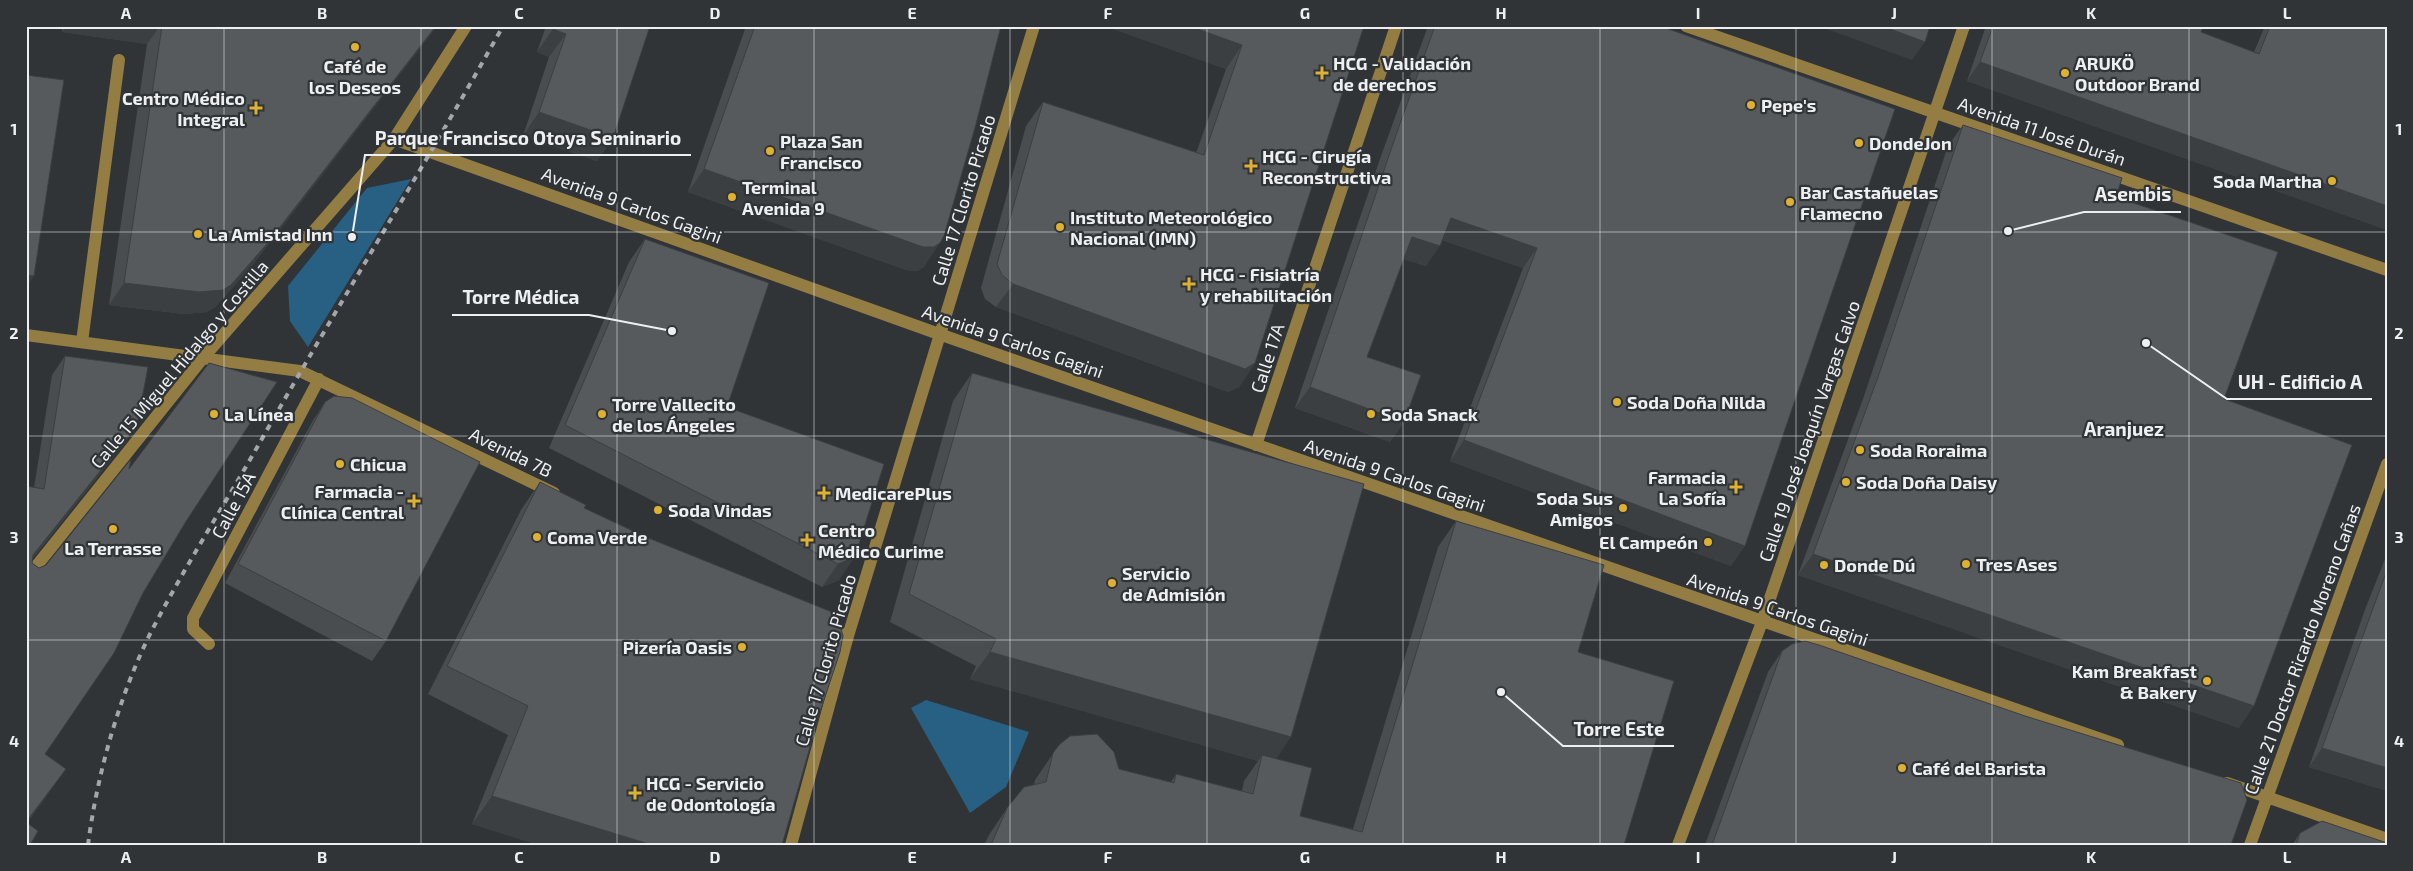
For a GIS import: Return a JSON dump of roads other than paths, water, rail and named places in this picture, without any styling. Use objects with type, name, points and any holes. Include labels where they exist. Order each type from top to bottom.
[{"type":"street","name":"Calle 15 Miguel Hidalgo y Costilla","points":[[26,579],[203,358],[394,139],[466,26]]},
{"type":"street","name":"Calle 17 Clorito Picado","points":[[791,845],[848,636],[1034,26]]},
{"type":"street","name":"Calle 17A","points":[[1256,445],[1396,26]]},
{"type":"street","name":"Avenida 11 José Durán","points":[[1686,26],[2387,270]]},
{"type":"street","name":"Calle 19 José Joaquín Vargas Calvo","points":[[1678,845],[1762,622],[1964,26]]},
{"type":"street","points":[[82,342],[119,60]]},
{"type":"street","name":"Avenida 9 Carlos Gagini","points":[[394,139],[939,334],[2127,749]]},
{"type":"street","name":"Avenida 7B","points":[[26,336],[300,371],[319,378],[564,498]]},
{"type":"street","name":"Calle 15A","points":[[209,644],[193,630],[193,618],[319,378]]},
{"type":"street","name":"Calle 21 Doctor Ricardo Moreno Cañas","points":[[2250,845],[2387,464]]},
{"type":"street","points":[[812,619],[848,636]]},
{"type":"street","points":[[2212,778],[2387,840]]},
{"type":"railway","points":[[88,845],[103,765],[118,712],[138,660],[161,612],[503,26]]},
{"type":"place","name":"Café de los Deseos","points":[[355,47]]},
{"type":"place","name":"HCG - Validación de derechos","points":[[1322,73]]},
{"type":"place","name":"ARUKÖ Outdoor Brand","points":[[2065,73]]},
{"type":"place","name":"Pepe's","points":[[1751,105]]},
{"type":"place","name":"Centro Médico Integral","points":[[256,108]]},
{"type":"place","name":"DondeJon","points":[[1859,143]]},
{"type":"place","name":"Plaza San Francisco","points":[[770,151]]},
{"type":"place","name":"HCG - Cirugía Reconstructiva","points":[[1251,166]]},
{"type":"place","name":"Soda Martha","points":[[2332,181]]},
{"type":"place","name":"Terminal Avenida 9","points":[[732,197]]},
{"type":"place","name":"Bar Castañuelas Flamecno","points":[[1790,202]]},
{"type":"place","name":"Instituto Meteorológico Nacional (IMN)","points":[[1060,227]]},
{"type":"place","name":"Asembis","points":[[2008,231]]},
{"type":"place","name":"La Amistad Inn","points":[[198,234]]},
{"type":"place","name":"Parque Francisco Otoya Seminario","points":[[352,237]]},
{"type":"place","name":"HCG - Fisiatría y rehabilitación","points":[[1189,284]]},
{"type":"place","name":"Torre Médica","points":[[672,331]]},
{"type":"place","name":"UH - Edificio A","points":[[2146,343]]},
{"type":"place","name":"Soda Doña Nilda","points":[[1617,402]]},
{"type":"place","name":"La Línea","points":[[214,414]]},
{"type":"place","name":"Torre Vallecito de los Ángeles","points":[[602,414]]},
{"type":"place","name":"Soda Snack","points":[[1371,414]]},
{"type":"place","name":"Soda Roraima","points":[[1860,450]]},
{"type":"place","name":"Chicua","points":[[340,464]]},
{"type":"place","name":"Soda Doña Daisy","points":[[1846,482]]},
{"type":"place","name":"Farmacia La Sofía","points":[[1736,487]]},
{"type":"place","name":"MedicarePlus","points":[[824,493]]},
{"type":"place","name":"Farmacia - Clínica Central","points":[[414,501]]},
{"type":"place","name":"Soda Sus Amigos","points":[[1623,508]]},
{"type":"place","name":"Soda Vindas","points":[[658,510]]},
{"type":"place","name":"La Terrasse","points":[[113,529]]},
{"type":"place","name":"Coma Verde","points":[[537,537]]},
{"type":"place","name":"Centro Médico Curime","points":[[807,540]]},
{"type":"place","name":"El Campeón","points":[[1708,542]]},
{"type":"place","name":"Tres Ases","points":[[1966,564]]},
{"type":"place","name":"Donde Dú","points":[[1824,565]]},
{"type":"place","name":"Servicio de Admisión","points":[[1112,583]]},
{"type":"place","name":"Pizería Oasis","points":[[742,647]]},
{"type":"place","name":"Kam Breakfast & Bakery","points":[[2207,681]]},
{"type":"place","name":"Torre Este","points":[[1501,692]]},
{"type":"place","name":"Café del Barista","points":[[1902,768]]},
{"type":"place","name":"HCG - Servicio de Odontología","points":[[635,793]]},
{"type":"district","name":"Aranjuez","points":[[2124,428]]}]
